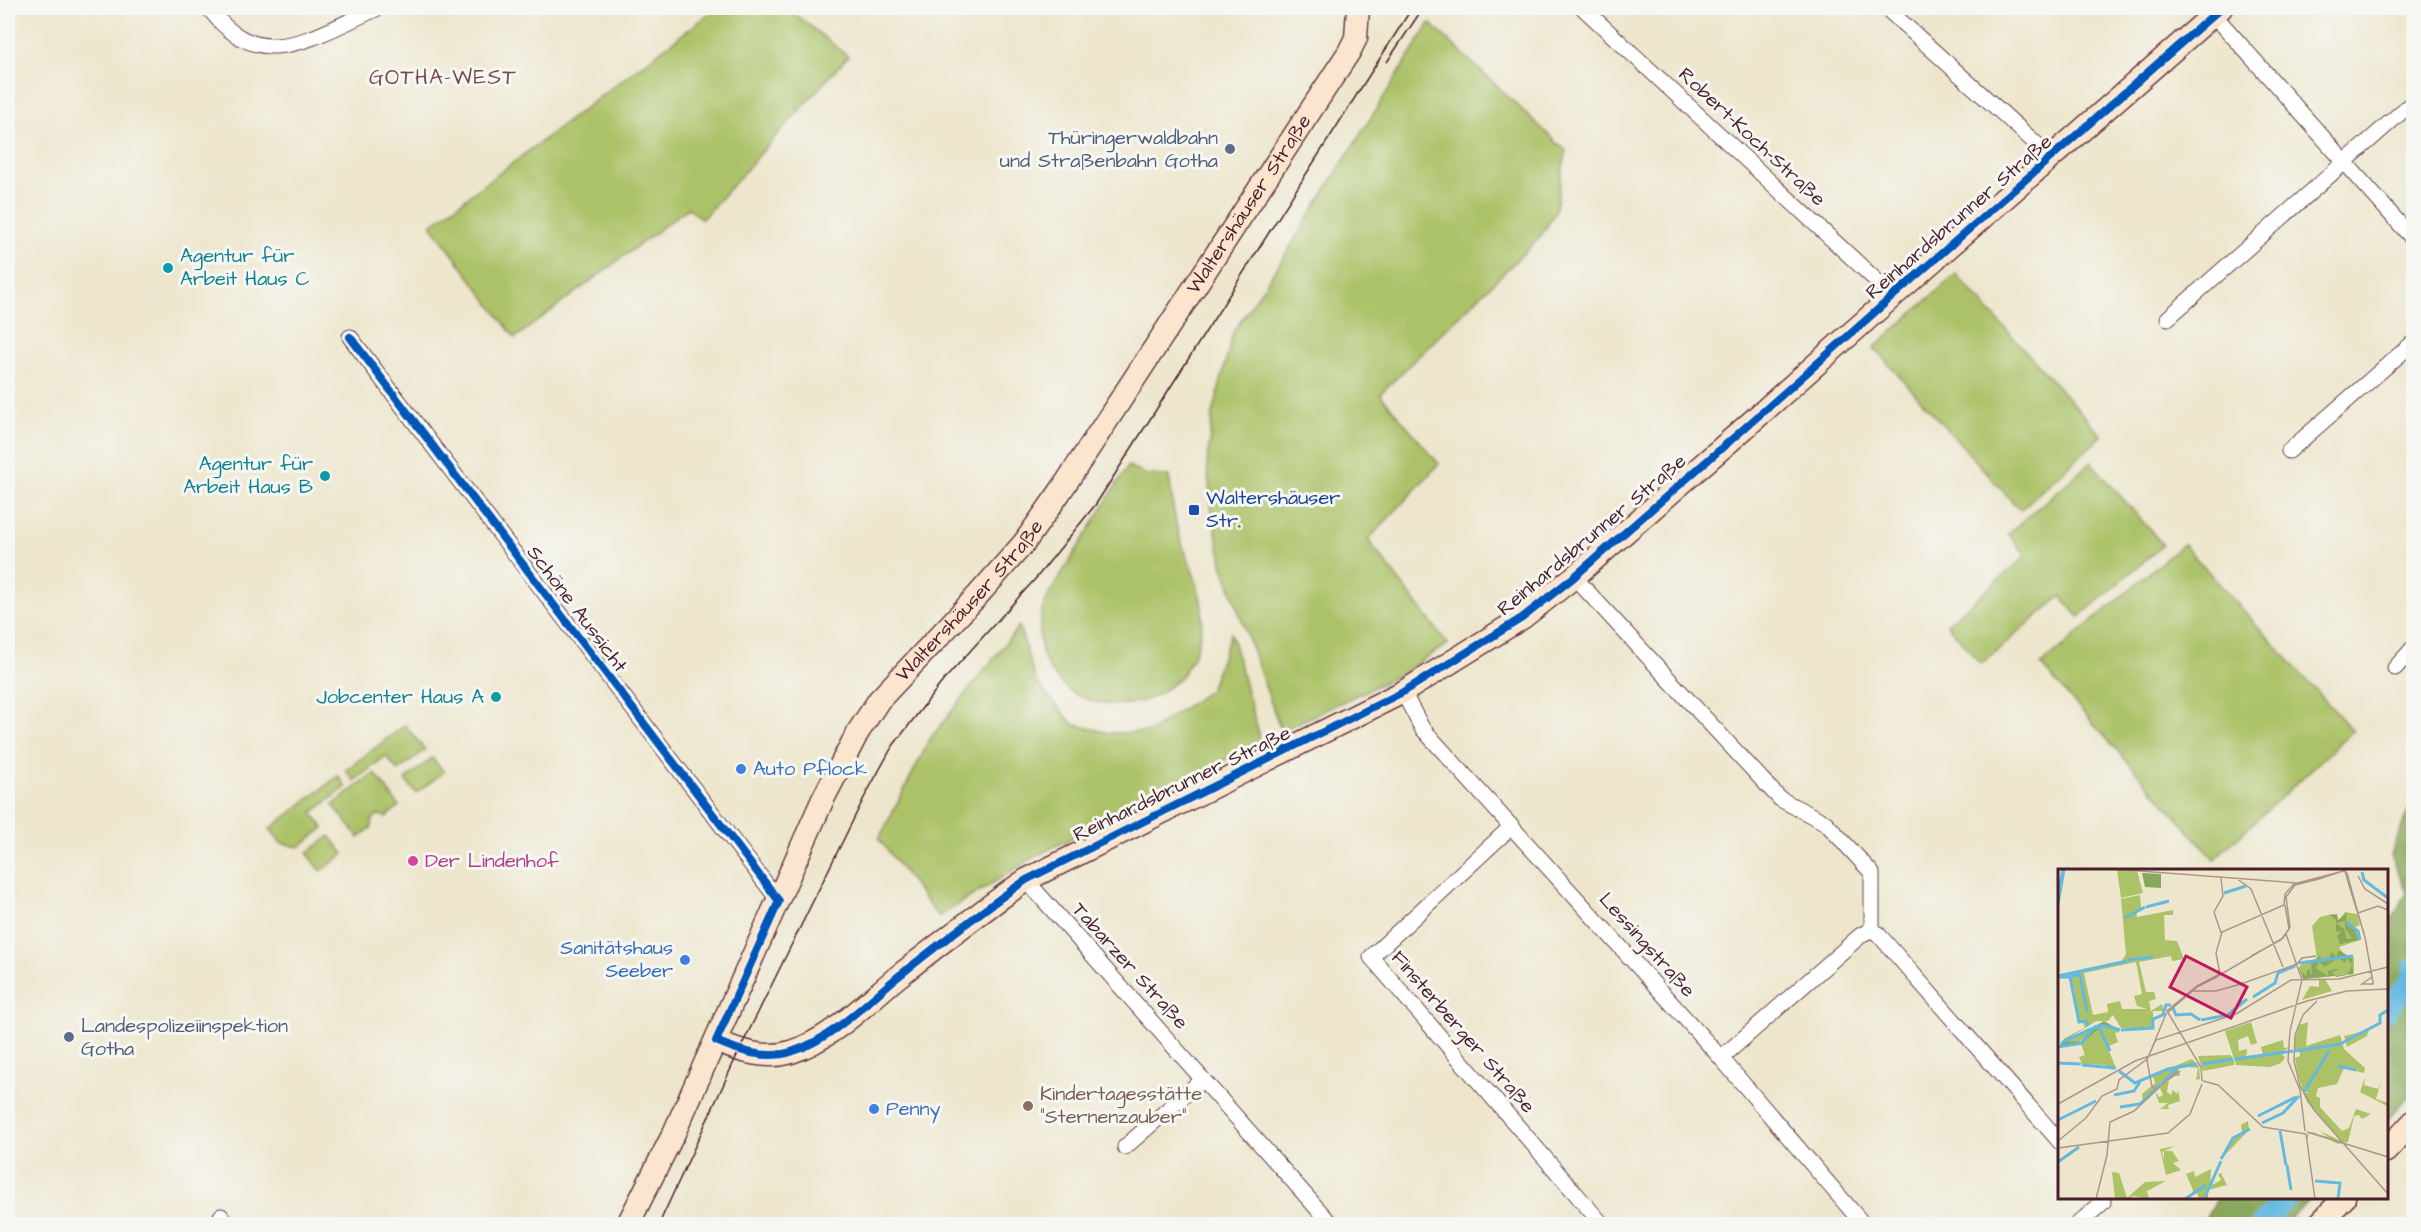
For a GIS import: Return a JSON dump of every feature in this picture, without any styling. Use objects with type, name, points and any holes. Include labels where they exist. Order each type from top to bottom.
[{"type":"street","points":[[208,8],[225,28],[242,40],[265,47],[300,42],[378,8]]},
{"type":"street","name":"Waltershäuser Straße","points":[[628,1224],[674,1133],[831,782],[858,732],[879,700],[1024,543],[1056,497],[1349,52],[1356,38],[1358,8]]},
{"type":"street","name":"Robert-Koch-Straße","points":[[1583,8],[1893,296]]},
{"type":"street","points":[[1886,8],[2052,158]]},
{"type":"street","points":[[2218,11],[2345,163],[2414,240]]},
{"type":"street","name":"Reinhardsbrunner Straße","points":[[716,1041],[739,1051],[762,1054],[789,1053],[807,1045],[834,1028],[982,910],[1026,880],[1403,692],[1522,618],[1574,577],[1739,434],[2218,11]]},
{"type":"street","points":[[2168,318],[2414,101]]},
{"type":"street","name":"Schöne Aussicht","points":[[350,337],[779,901]]},
{"type":"street","points":[[2289,451],[2414,342]]},
{"type":"street","name":"Reinhardsbrunner Straße","points":[[1574,577],[1780,799],[1826,823],[1872,873],[1872,929]]},
{"type":"street","points":[[2395,668],[2414,647]]},
{"type":"street","name":"Lessingstraße","points":[[1403,692],[1422,728],[1721,1059],[1863,1224]]},
{"type":"street","name":"Finsterberger Straße","points":[[1512,826],[1371,957],[1602,1224]]},
{"type":"street","name":"Tabarzer Straße","points":[[1026,880],[1331,1224]]},
{"type":"street","points":[[1721,1059],[1860,935],[1872,929],[1879,934],[2058,1140]]},
{"type":"street","points":[[1125,1147],[1203,1079]]},
{"type":"street","points":[[2388,1149],[2414,1121]]},
{"type":"street","points":[[2319,1224],[2342,1199]]},
{"type":"street","points":[[2078,1224],[2102,1200]]},
{"type":"green space","points":[[717,8],[787,8],[848,56],[702,219],[688,208],[515,338],[431,225]]},
{"type":"green space","points":[[1430,23],[1566,151],[1555,213],[1540,237],[1380,394],[1439,464],[1368,540],[1448,644],[1397,676],[1281,731],[1223,567],[1212,512],[1207,465],[1212,418],[1233,332],[1282,260]]},
{"type":"green space","points":[[1956,274],[2102,436],[2020,510],[1874,348]]},
{"type":"green space","points":[[2091,462],[2163,545],[2079,617],[2061,596],[1981,664],[1947,624],[2026,556],[2008,534]]},
{"type":"green space","points":[[1128,466],[1147,475],[1169,476],[1177,528],[1200,596],[1202,622],[1200,636],[1186,669],[1163,692],[1135,703],[1105,704],[1078,695],[1055,677],[1042,650],[1041,616],[1052,589]]},
{"type":"green space","points":[[2183,544],[2353,731],[2214,859],[2041,665]]},
{"type":"green space","points":[[1019,626],[1036,682],[1073,724],[1109,733],[1149,732],[1210,690],[1231,633],[1261,742],[1038,855],[938,917],[879,839],[930,739]]},
{"type":"green space","points":[[405,725],[425,750],[398,771],[386,756],[354,781],[346,770]]},
{"type":"green space","points":[[432,758],[444,772],[416,793],[405,780]]},
{"type":"green space","points":[[375,773],[399,806],[386,817],[375,817],[372,827],[359,838],[333,805]]},
{"type":"green space","points":[[338,776],[346,787],[312,813],[324,828],[299,847],[281,843],[270,829]]},
{"type":"green space","points":[[2413,798],[2413,1092],[2388,1119],[2388,925],[2407,893],[2391,855]]},
{"type":"green space","points":[[330,836],[344,854],[321,871],[307,853]]},
{"type":"green space","points":[[2217,1199],[2310,1199],[2285,1224],[2202,1224]]},
{"type":"waterway","points":[[2388,1009],[2412,979],[2414,968]]},
{"type":"waterway","points":[[2261,1224],[2286,1199]]},
{"type":"tram line","points":[[659,1224],[739,1051],[864,798],[892,747],[943,681],[1037,577],[1096,504],[1412,8]]},
{"type":"tram line","points":[[1387,62],[1423,8]]},
{"type":"cycle path","points":[[350,337],[779,901],[716,1041],[762,1055],[782,1054],[805,1046],[833,1030],[943,941],[1026,880],[1403,692],[1522,618],[1574,577],[2221,8]]},
{"type":"place","name":"Thüringerwaldbahn und Straßenbahn Gotha","points":[[1230,149]]},
{"type":"place","name":"Agentur für Arbeit Haus C","points":[[168,268]]},
{"type":"place","name":"Agentur für Arbeit Haus B","points":[[325,476]]},
{"type":"place","name":"Waltershäuser Str.","points":[[1194,510]]},
{"type":"place","name":"Jobcenter Haus A","points":[[496,697]]},
{"type":"place","name":"Auto Pflock","points":[[741,769]]},
{"type":"place","name":"Der Lindenhof","points":[[413,861]]},
{"type":"place","name":"Sanitätshaus Seeber","points":[[685,960]]},
{"type":"place","name":"Landespolizeiinspektion Gotha","points":[[69,1037]]},
{"type":"place","name":"Kindertagesstätte \"Sternenzauber\"","points":[[1028,1106]]},
{"type":"place","name":"Penny","points":[[874,1109]]},
{"type":"district","name":"GOTHA-WEST","points":[[443,77]]}]
